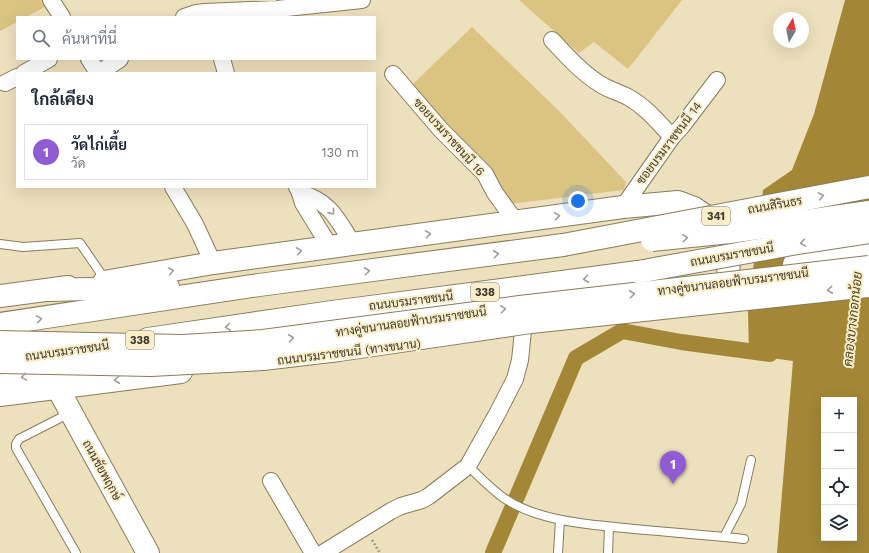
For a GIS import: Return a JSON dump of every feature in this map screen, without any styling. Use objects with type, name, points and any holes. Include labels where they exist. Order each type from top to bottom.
[{"type":"main road","name":"ถนนสิรินธร","points":[[563,245],[869,187]]},
{"type":"main road","name":"ถนนบรมราชชนนี (ทางขนาน)","points":[[0,395],[698,308],[722,297],[728,279],[729,256],[725,240],[712,221],[694,208],[678,202],[623,207]]},
{"type":"main road","points":[[0,296],[106,282],[213,263],[623,207]]},
{"type":"main road","name":"ถนนบรมราชชนนี","points":[[0,324],[259,285],[563,245],[688,237],[869,212]]},
{"type":"main road","name":"ถนนบรมราชชนนี","points":[[0,362],[332,312],[638,272],[792,244],[869,232]]},
{"type":"main road","points":[[638,272],[794,264],[869,255]]},
{"type":"main road","name":"ทางคู่ขนานลอยฟ้าบรมราชชนนี","points":[[0,342],[183,346],[256,342],[520,307],[869,266]]},
{"type":"main road","points":[[49,290],[259,285]]},
{"type":"main road","name":"ทางคู่ขนานลอยฟ้าบรมราชชนนี","points":[[0,362],[58,362],[104,365],[187,364],[263,359],[339,350],[531,322],[869,286]]},
{"type":"main road","points":[[197,370],[280,320]]},
{"type":"main road","points":[[0,380],[104,365]]},
{"type":"main road","name":"ถนนชัยพฤกษ์","points":[[57,387],[148,553]]},
{"type":"street","points":[[51,0],[61,16]]},
{"type":"street","points":[[187,16],[216,9],[278,13],[362,0]]},
{"type":"street","points":[[327,16],[342,2]]},
{"type":"street","points":[[552,40],[571,61],[589,77],[607,89],[620,93],[637,103],[657,120],[672,137]]},
{"type":"street","points":[[26,72],[47,60]]},
{"type":"street","points":[[90,60],[97,72]]},
{"type":"street","points":[[100,72],[118,60]]},
{"type":"street","points":[[222,60],[226,72]]},
{"type":"street","name":"ซอยบรมราชชนนี 16","points":[[392,74],[441,130],[485,174],[516,222]]},
{"type":"street","name":"ซอยบรมราชชนนี 14","points":[[623,207],[672,137],[717,80]]},
{"type":"street","points":[[175,188],[195,224],[213,263]]},
{"type":"street","points":[[298,190],[320,201],[332,210],[353,244]]},
{"type":"street","points":[[298,190],[303,203],[330,247]]},
{"type":"street","points":[[323,553],[391,511],[429,496],[468,466],[498,414],[514,379],[520,360],[523,331]]},
{"type":"street","points":[[271,482],[313,553]]},
{"type":"lane","points":[[0,244],[23,247],[80,243],[106,282]]},
{"type":"lane","points":[[71,413],[19,439],[16,444],[16,448],[76,553]]},
{"type":"lane","points":[[724,537],[741,504],[751,460]]},
{"type":"lane","points":[[468,466],[506,500],[530,511],[560,520],[609,527],[744,539]]},
{"type":"lane","points":[[558,553],[560,520]]},
{"type":"lane","points":[[608,553],[609,527]]},
{"type":"shaded area","points":[[0,0],[58,0],[28,16],[16,16],[16,23],[0,31]]},
{"type":"shaded area","points":[[519,0],[682,0],[628,69],[594,42],[579,53]]},
{"type":"shaded area","points":[[472,27],[560,112],[626,182],[624,190],[509,204],[411,86]]},
{"type":"water","name":"คลองบางกอกน้อย","points":[[845,0],[869,0],[869,553],[777,553],[793,361],[749,355],[748,310],[763,190],[792,170],[814,114]]},
{"type":"waterway","points":[[493,553],[576,358],[622,331],[681,342],[770,354]]},
{"type":"place","name":"วัดไก่เตี้ย","points":[[673,484]]}]
